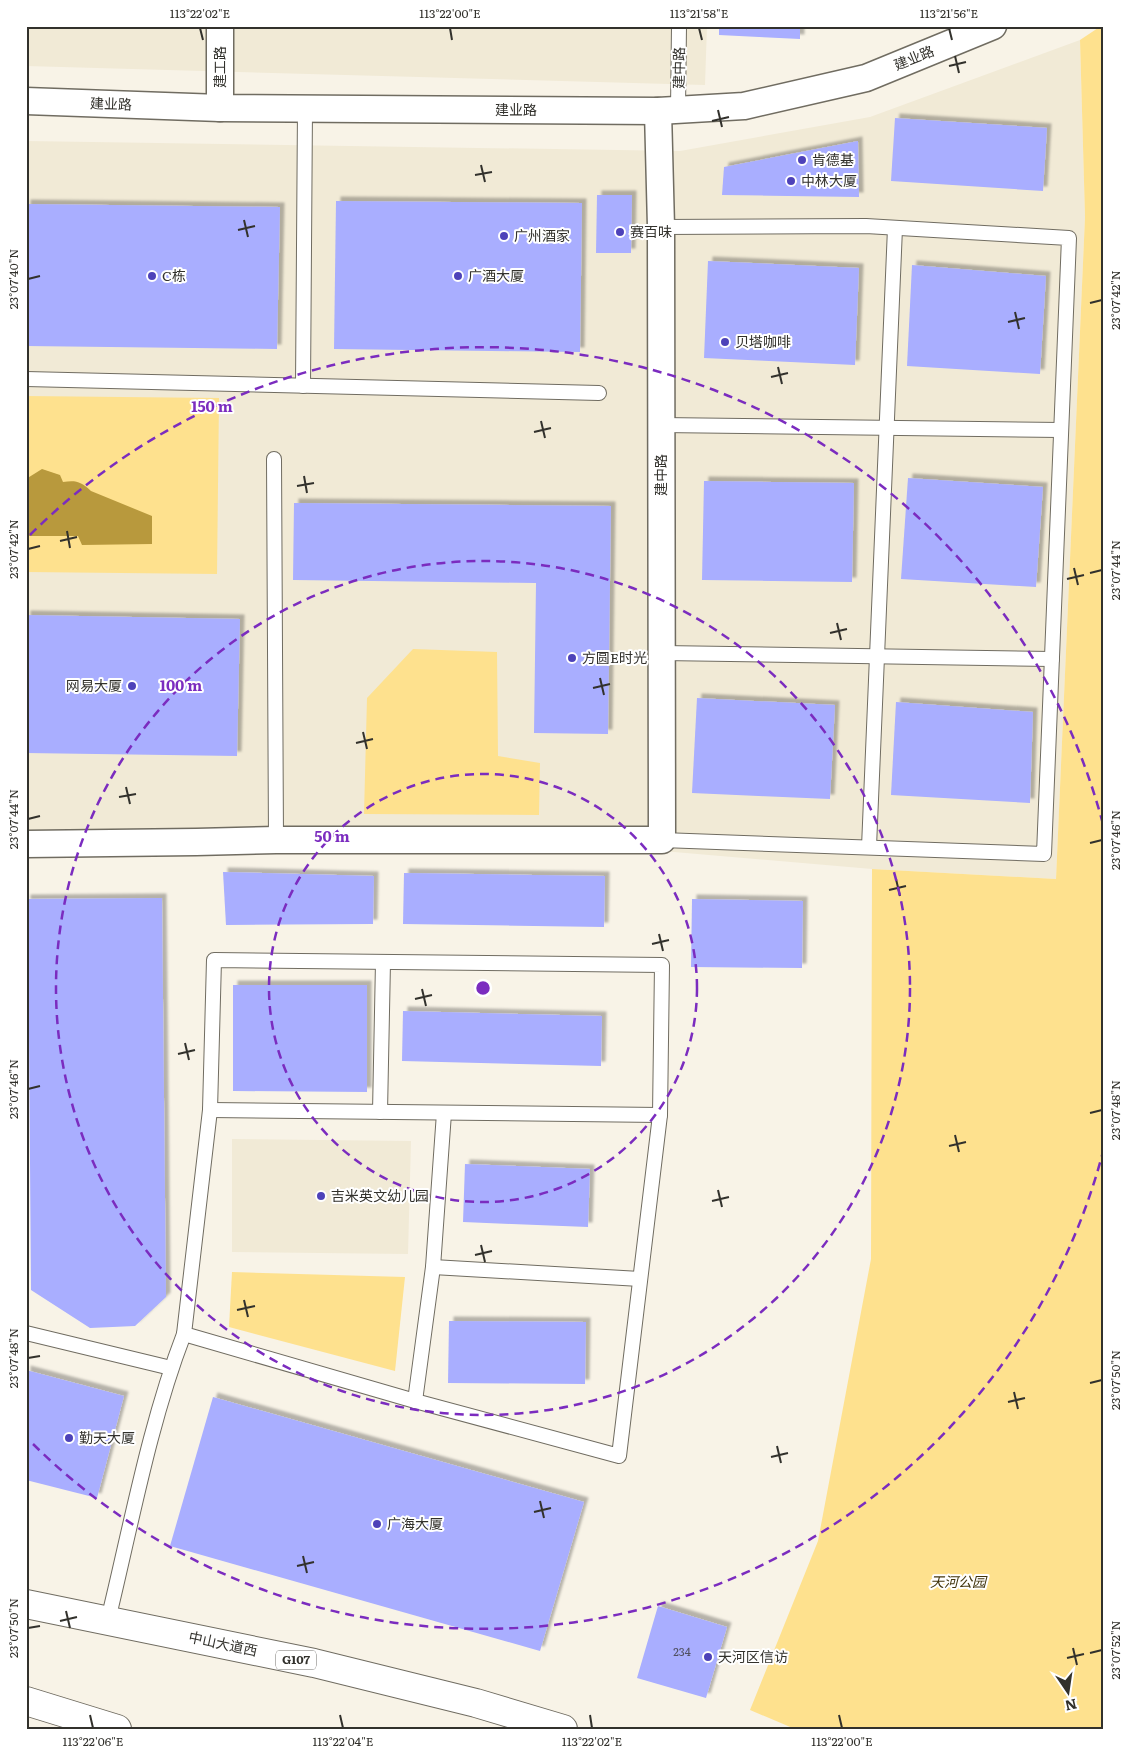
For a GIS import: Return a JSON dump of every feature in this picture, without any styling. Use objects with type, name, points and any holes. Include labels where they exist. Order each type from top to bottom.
[{"type":"highway","name":"中山大道西","points":[[26,1604],[304,1661],[476,1703],[563,1729]]},
{"type":"highway","points":[[26,1701],[117,1729]]},
{"type":"street","name":"建工路","points":[[220,26],[220,108]]},
{"type":"street","name":"建业路","points":[[26,101],[220,108],[668,110],[744,106],[866,78],[993,26]]},
{"type":"street","name":"建中路","points":[[662,840],[660,227],[668,110]]},
{"type":"street","points":[[26,844],[276,840],[662,840]]},
{"type":"lane","name":"建中路","points":[[668,110],[679,26]]},
{"type":"lane","points":[[303,386],[306,108]]},
{"type":"lane","points":[[660,227],[866,226],[1069,238],[1044,854],[662,840]]},
{"type":"lane","points":[[869,848],[895,228]]},
{"type":"lane","points":[[26,380],[599,393]]},
{"type":"lane","points":[[661,425],[1062,430]]},
{"type":"lane","points":[[274,459],[276,840]]},
{"type":"lane","points":[[662,653],[1052,659]]},
{"type":"lane","points":[[108,1620],[158,1414],[171,1368],[184,1334],[210,1110],[214,960],[662,965],[660,1115],[619,1456],[415,1401],[184,1334]]},
{"type":"lane","points":[[380,1112],[384,962]]},
{"type":"lane","points":[[210,1110],[660,1115]]},
{"type":"lane","points":[[415,1401],[433,1267],[444,1113]]},
{"type":"lane","points":[[433,1267],[640,1279]]},
{"type":"lane","points":[[26,1333],[171,1368]]},
{"type":"shaded area","points":[[26,26],[707,26],[705,85],[26,66]]},
{"type":"shaded area","points":[[1080,40],[1085,217],[1056,879],[872,869],[674,852],[26,834],[26,141],[680,151],[870,117]]},
{"type":"shaded area","points":[[42,469],[60,475],[63,482],[78,482],[91,491],[152,516],[152,544],[82,545],[78,536],[26,536],[26,479]]},
{"type":"shaded area","name":"吉米英文幼儿园","points":[[232,1139],[411,1141],[408,1254],[232,1252]]},
{"type":"green space","name":"天河公园","points":[[1101,26],[1104,26],[1104,1729],[795,1729],[750,1710],[818,1541],[871,1259],[872,869],[1056,879],[1085,217],[1080,40]]},
{"type":"green space","points":[[26,396],[219,398],[217,574],[26,572]]},
{"type":"green space","points":[[413,649],[497,652],[498,756],[540,763],[539,815],[364,814],[367,698]]},
{"type":"green space","points":[[232,1272],[405,1277],[395,1371],[229,1327]]},
{"type":"building","points":[[719,26],[800,26],[800,39],[719,35]]},
{"type":"building","points":[[895,118],[1047,128],[1043,191],[891,181]]},
{"type":"building","name":"中林大厦","points":[[858,141],[859,197],[722,195],[724,167]]},
{"type":"building","points":[[597,195],[632,195],[631,253],[596,253]]},
{"type":"building","name":"广酒大厦","points":[[336,201],[582,203],[580,352],[334,349]]},
{"type":"building","name":"C栋","points":[[26,204],[280,207],[277,349],[26,346]]},
{"type":"building","points":[[708,261],[859,268],[855,365],[704,358]]},
{"type":"building","points":[[912,265],[1046,276],[1040,374],[907,366]]},
{"type":"building","points":[[908,478],[1043,487],[1036,587],[901,579]]},
{"type":"building","points":[[704,481],[854,483],[852,582],[702,580]]},
{"type":"building","name":"方圆E时光","points":[[294,503],[611,506],[608,734],[534,733],[536,583],[293,580]]},
{"type":"building","name":"网易大厦","points":[[26,615],[240,619],[237,756],[26,753]]},
{"type":"building","points":[[697,698],[835,705],[830,799],[692,793]]},
{"type":"building","points":[[896,702],[1033,712],[1030,803],[891,795]]},
{"type":"building","points":[[223,872],[374,876],[373,924],[226,925]]},
{"type":"building","points":[[404,873],[605,876],[604,927],[403,924]]},
{"type":"building","points":[[162,898],[166,1297],[135,1326],[90,1328],[31,1290],[29,1033],[26,1033],[26,899]]},
{"type":"building","points":[[692,899],[803,901],[802,968],[691,967]]},
{"type":"building","points":[[233,985],[367,985],[367,1092],[233,1091]]},
{"type":"building","points":[[403,1011],[602,1016],[601,1066],[402,1061]]},
{"type":"building","points":[[465,1164],[590,1169],[588,1227],[463,1222]]},
{"type":"building","points":[[449,1321],[586,1322],[585,1384],[448,1383]]},
{"type":"building","name":"勤天大厦","points":[[26,1370],[124,1396],[97,1498],[26,1480]]},
{"type":"building","name":"广海大厦","points":[[213,1397],[584,1502],[540,1651],[170,1546]]},
{"type":"building","points":[[658,1606],[727,1627],[706,1698],[637,1678]]},
{"type":"place","name":"肯德基","points":[[802,160]]},
{"type":"place","name":"中林大厦","points":[[791,181]]},
{"type":"place","name":"赛百味","points":[[620,232]]},
{"type":"place","name":"广州酒家","points":[[504,236]]},
{"type":"place","name":"C栋","points":[[152,276]]},
{"type":"place","name":"广酒大厦","points":[[458,276]]},
{"type":"place","name":"贝塔咖啡","points":[[725,342]]},
{"type":"place","name":"方圆E时光","points":[[572,658]]},
{"type":"place","name":"网易大厦","points":[[132,686]]},
{"type":"place","name":"吉米英文幼儿园","points":[[321,1196]]},
{"type":"place","name":"勤天大厦","points":[[69,1438]]},
{"type":"place","name":"广海大厦","points":[[377,1524]]},
{"type":"place","name":"天河区信访","points":[[708,1657]]}]
